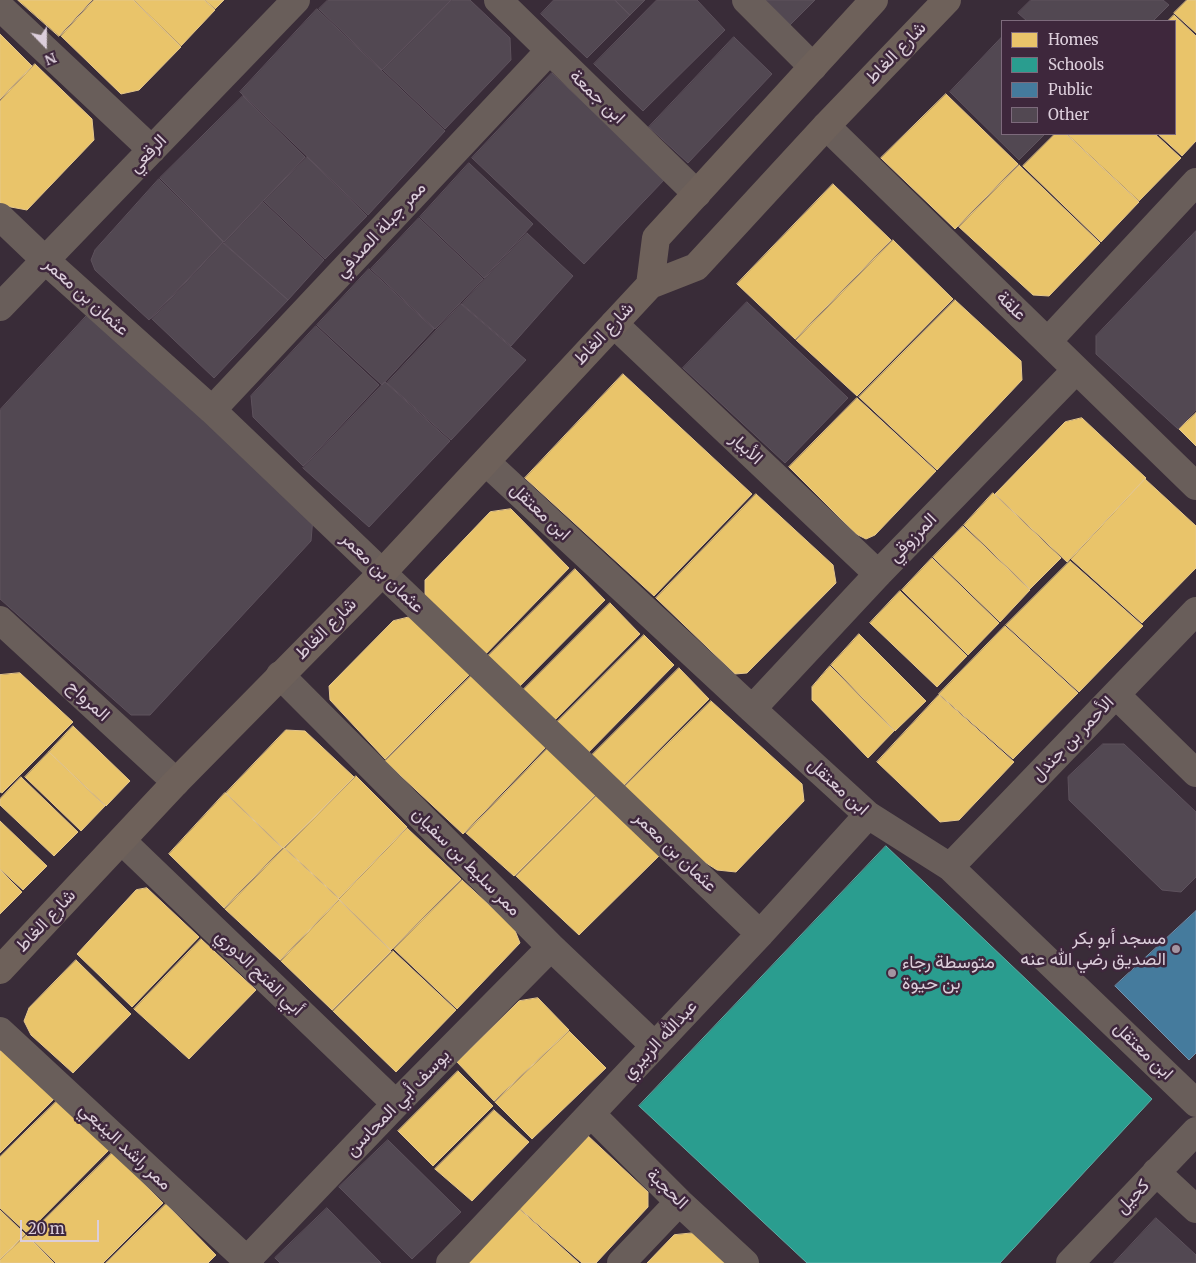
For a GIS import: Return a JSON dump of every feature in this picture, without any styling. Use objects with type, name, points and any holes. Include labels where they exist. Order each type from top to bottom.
[{"type":"street","name":"الرقعي","points":[[0,307],[296,0]]},
{"type":"street","name":"ابن جمعة","points":[[498,0],[697,194]]},
{"type":"street","points":[[746,0],[813,67]]},
{"type":"street","points":[[650,285],[656,238],[874,0]]},
{"type":"street","name":"شارع الغاط","points":[[0,970],[176,782],[382,573],[650,285],[696,267],[826,126],[947,0]]},
{"type":"street","points":[[0,7],[152,150]]},
{"type":"street","name":"ممر جبلة الصدفي","points":[[212,410],[549,51]]},
{"type":"street","name":"علقة","points":[[826,126],[1196,486]]},
{"type":"street","points":[[1048,341],[1196,182]]},
{"type":"street","name":"عثمان بن معمر","points":[[0,217],[45,260],[212,410],[760,934]]},
{"type":"street","name":"الأبيار","points":[[614,324],[878,574]]},
{"type":"street","name":"المرزوقي","points":[[752,709],[878,574],[1076,370]]},
{"type":"street","name":"ابن معتقل","points":[[486,462],[868,815],[950,867],[1196,1102]]},
{"type":"street","name":"الأحمر بن جندل","points":[[950,867],[1196,611]]},
{"type":"street","name":"المرواح","points":[[5,634],[176,782]]},
{"type":"street","name":"ممر سليط بن سفيان","points":[[280,675],[551,947],[654,1045]]},
{"type":"street","points":[[1116,695],[1196,773]]},
{"type":"street","name":"عبدالله الزبيري","points":[[450,1263],[760,934],[868,815]]},
{"type":"street","name":"أبي الفتح الدوري","points":[[122,841],[396,1104]]},
{"type":"street","name":"يوسف أبي المحاسن","points":[[248,1262],[396,1104],[551,947]]},
{"type":"street","name":"ممر راشد الينبعي","points":[[0,1031],[248,1262]]},
{"type":"street","name":"الحجبة","points":[[591,1114],[679,1202],[745,1263]]},
{"type":"street","name":"كحيل","points":[[1070,1263],[1196,1131]]},
{"type":"street","points":[[1156,1172],[1196,1209]]},
{"type":"street","points":[[620,1263],[679,1202]]},
{"type":"building: Homes","points":[[18,0],[92,0],[59,36]]},
{"type":"building: Homes","points":[[94,0],[133,0],[181,47],[139,90],[121,94],[61,36]]},
{"type":"building: Homes","points":[[134,0],[204,0],[215,10],[181,46]]},
{"type":"building: Homes","points":[[205,0],[224,0],[215,9]]},
{"type":"building: Homes","points":[[1187,0],[1196,0],[1196,33],[1174,13]]},
{"type":"building: Homes","points":[[1174,15],[1196,36],[1196,141],[1182,156],[1159,135],[1176,135],[1176,20],[1169,20]]},
{"type":"building: Homes","points":[[0,34],[32,66],[0,99]]},
{"type":"building: Homes","points":[[35,64],[92,119],[94,140],[27,210],[0,205],[0,101]]},
{"type":"building: Homes","points":[[946,94],[1018,164],[955,229],[881,158]]},
{"type":"building: Homes","points":[[1054,135],[1067,135],[1139,202],[1101,242],[1023,166]]},
{"type":"building: Homes","points":[[1068,135],[1156,135],[1181,158],[1139,201]]},
{"type":"building: Homes","points":[[1019,165],[1100,243],[1049,296],[1033,295],[959,227]]},
{"type":"building: Homes","points":[[833,184],[891,240],[795,339],[737,284]]},
{"type":"building: Homes","points":[[893,240],[953,299],[857,396],[796,340]]},
{"type":"building: Homes","points":[[955,300],[1021,361],[1022,380],[937,470],[859,397]]},
{"type":"building: Homes","points":[[623,374],[752,494],[654,596],[525,478]]},
{"type":"building: Homes","points":[[857,398],[936,471],[875,535],[866,539],[856,534],[789,467]]},
{"type":"building: Homes","points":[[1196,413],[1196,446],[1179,429]]},
{"type":"building: Homes","points":[[1082,418],[1146,478],[1067,562],[995,494],[1065,422]]},
{"type":"building: Homes","points":[[1145,479],[1196,526],[1196,568],[1142,623],[1071,559]]},
{"type":"building: Homes","points":[[993,493],[1061,558],[1030,589],[964,525]]},
{"type":"building: Homes","points":[[756,494],[833,565],[836,583],[747,673],[735,674],[656,598]]},
{"type":"building: Homes","points":[[511,509],[569,568],[481,659],[425,603],[425,580],[490,512]]},
{"type":"building: Homes","points":[[963,526],[1030,590],[1000,622],[933,557]]},
{"type":"building: Homes","points":[[932,558],[999,623],[968,655],[902,590]]},
{"type":"building: Homes","points":[[1070,561],[1143,626],[1079,692],[1006,625]]},
{"type":"building: Homes","points":[[575,569],[605,600],[513,693],[481,663]]},
{"type":"building: Homes","points":[[900,591],[967,656],[937,687],[870,623]]},
{"type":"building: Homes","points":[[610,603],[640,634],[548,727],[516,697]]},
{"type":"building: Homes","points":[[410,617],[470,674],[385,759],[330,700],[329,686],[393,621]]},
{"type":"building: Homes","points":[[1005,626],[1078,693],[1013,759],[939,694]]},
{"type":"building: Homes","points":[[859,634],[926,701],[895,731],[831,665]]},
{"type":"building: Homes","points":[[644,635],[674,665],[582,759],[550,729]]},
{"type":"building: Homes","points":[[830,666],[894,731],[868,758],[812,700],[812,687]]},
{"type":"building: Homes","points":[[679,668],[709,699],[617,792],[585,762]]},
{"type":"building: Homes","points":[[20,673],[73,722],[2,793],[0,792],[0,675]]},
{"type":"building: Homes","points":[[472,675],[546,747],[463,834],[385,761]]},
{"type":"building: Homes","points":[[939,695],[1014,762],[959,820],[940,822],[877,762]]},
{"type":"building: Homes","points":[[711,701],[802,784],[804,801],[736,872],[717,870],[678,845],[619,792]]},
{"type":"building: Homes","points":[[73,726],[130,781],[106,806],[49,752]]},
{"type":"building: Homes","points":[[286,730],[305,731],[354,777],[283,848],[226,793]]},
{"type":"building: Homes","points":[[549,747],[596,794],[514,876],[466,833]]},
{"type":"building: Homes","points":[[49,752],[105,806],[81,831],[25,777]]},
{"type":"building: Homes","points":[[356,776],[407,827],[339,898],[285,848]]},
{"type":"building: Homes","points":[[21,777],[78,832],[54,856],[0,805],[0,799]]},
{"type":"building: Homes","points":[[225,793],[282,848],[224,908],[169,854]]},
{"type":"building: Homes","points":[[597,795],[660,855],[579,935],[516,876]]},
{"type":"building: Homes","points":[[0,821],[47,866],[23,890],[0,869]]},
{"type":"building: Homes","points":[[407,828],[461,879],[391,950],[339,899]]},
{"type":"building: Homes","points":[[284,848],[339,899],[280,960],[225,909]]},
{"type":"building: Homes","points":[[0,870],[22,892],[0,914]]},
{"type":"building: Homes","points":[[462,880],[514,928],[520,943],[457,1009],[394,949]]},
{"type":"building: Homes","points":[[147,888],[199,937],[132,1007],[77,954],[136,890]]},
{"type":"building: Homes","points":[[339,900],[391,951],[332,1010],[281,961]]},
{"type":"building: Homes","points":[[201,939],[256,990],[189,1059],[134,1009]]},
{"type":"building: Homes","points":[[393,951],[456,1010],[396,1072],[333,1011]]},
{"type":"building: Homes","points":[[76,960],[131,1014],[73,1073],[31,1035],[24,1021],[29,1008]]},
{"type":"building: Homes","points":[[538,998],[569,1030],[494,1101],[457,1062],[519,1001]]},
{"type":"building: Homes","points":[[569,1031],[606,1068],[532,1139],[495,1102]]},
{"type":"building: Homes","points":[[5,1046],[56,1097],[0,1153],[0,1051]]},
{"type":"building: Homes","points":[[458,1071],[493,1106],[433,1166],[398,1131]]},
{"type":"building: Homes","points":[[59,1099],[109,1150],[27,1233],[0,1208],[0,1157]]},
{"type":"building: Homes","points":[[494,1110],[529,1142],[472,1201],[435,1169]]},
{"type":"building: Homes","points":[[586,1134],[648,1192],[648,1207],[596,1263],[582,1263],[518,1207]]},
{"type":"building: Homes","points":[[113,1152],[163,1203],[103,1263],[56,1263],[28,1236]]},
{"type":"building: Homes","points":[[166,1204],[216,1255],[208,1263],[106,1263]]},
{"type":"building: Homes","points":[[517,1207],[579,1263],[465,1263]]},
{"type":"building: Homes","points":[[0,1210],[25,1234],[0,1259]]},
{"type":"building: Homes","points":[[694,1233],[725,1263],[647,1263],[674,1235]]},
{"type":"building: Homes","points":[[26,1235],[54,1263],[0,1263],[0,1260]]},
{"type":"building: Schools","name":"متوسطة رجاء بن حيوة","points":[[886,846],[1152,1099],[1000,1263],[807,1263],[639,1106]]},
{"type":"building: Public","name":"مسجد أبو بكر الصديق رضي الله عنه","points":[[1196,911],[1196,1053],[1189,1060],[1115,986]]},
{"type":"building: Other","points":[[328,0],[451,0],[382,70],[319,9]]},
{"type":"building: Other","points":[[452,0],[470,0],[510,38],[511,60],[445,129],[383,70]]},
{"type":"building: Other","points":[[554,0],[615,0],[630,15],[587,58],[541,14]]},
{"type":"building: Other","points":[[615,0],[645,0],[630,15]]},
{"type":"building: Other","points":[[657,0],[697,0],[725,30],[643,111],[594,64]]},
{"type":"building: Other","points":[[759,0],[815,0],[787,28]]},
{"type":"building: Other","points":[[1031,0],[1163,0],[1169,5],[1154,20],[1026,20],[1018,13]]},
{"type":"building: Other","points":[[317,9],[445,131],[368,215],[240,92]]},
{"type":"building: Other","points":[[734,37],[772,74],[688,163],[649,127]]},
{"type":"building: Other","points":[[1001,38],[1001,135],[1044,135],[1019,160],[950,92]]},
{"type":"building: Other","points":[[552,73],[665,179],[584,264],[472,158]]},
{"type":"building: Other","points":[[243,96],[305,157],[224,242],[160,178]]},
{"type":"building: Other","points":[[307,157],[367,216],[325,259],[264,201]]},
{"type":"building: Other","points":[[469,163],[533,224],[484,278],[420,217]]},
{"type":"building: Other","points":[[159,179],[223,242],[149,320],[95,270],[91,260],[95,250]]},
{"type":"building: Other","points":[[263,202],[324,260],[288,300],[224,243]]},
{"type":"building: Other","points":[[419,218],[483,279],[435,329],[371,269]]},
{"type":"building: Other","points":[[1196,231],[1196,410],[1178,429],[1096,354],[1096,336]]},
{"type":"building: Other","points":[[527,233],[573,276],[511,346],[462,304]]},
{"type":"building: Other","points":[[223,243],[288,300],[214,378],[152,319]]},
{"type":"building: Other","points":[[369,269],[434,329],[382,385],[317,325]]},
{"type":"building: Other","points":[[747,302],[848,398],[785,463],[683,368]]},
{"type":"building: Other","points":[[461,304],[526,360],[451,440],[387,383]]},
{"type":"building: Other","points":[[92,310],[313,517],[311,541],[150,715],[131,715],[0,599],[0,410]]},
{"type":"building: Other","points":[[316,326],[379,385],[303,466],[253,417],[251,396]]},
{"type":"building: Other","points":[[385,382],[450,441],[369,527],[303,468]]},
{"type":"building: Other","points":[[1103,744],[1124,744],[1196,812],[1196,877],[1181,892],[1162,890],[1069,800],[1068,777]]},
{"type":"building: Other","points":[[388,1140],[461,1212],[412,1259],[339,1187]]},
{"type":"building: Other","points":[[327,1208],[381,1263],[280,1263],[275,1258]]},
{"type":"building: Other","points":[[1156,1218],[1196,1255],[1196,1263],[1114,1263]]},
{"type":"place","name":"مسجد أبو بكر الصديق رضي الله عنه","points":[[1176,949]]},
{"type":"place","name":"متوسطة رجاء بن حيوة","points":[[892,973]]}]
